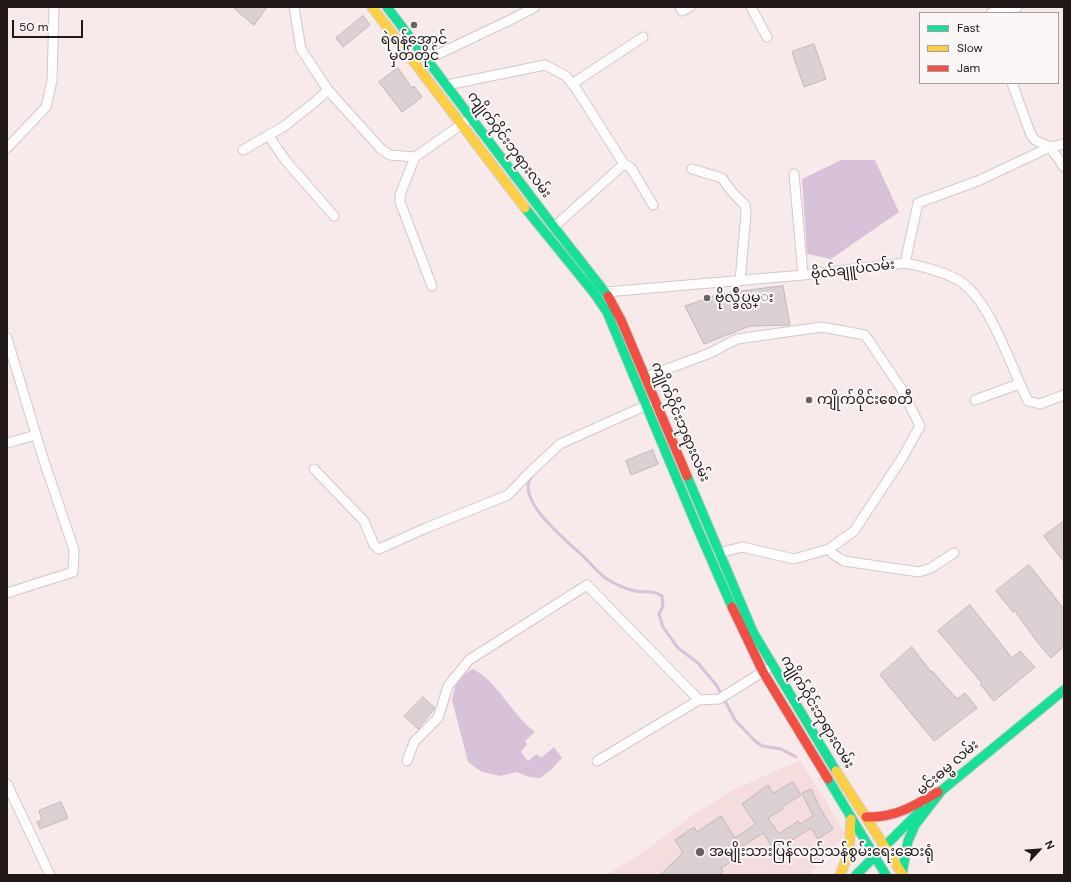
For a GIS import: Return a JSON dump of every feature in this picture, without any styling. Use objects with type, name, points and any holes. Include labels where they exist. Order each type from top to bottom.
[{"type":"main road","name":"ကျိုက်ဝိုင်းဘုရားလမ်း","points":[[372,7],[546,235],[607,312],[730,604],[763,672],[886,875]]},
{"type":"main road","name":"ကျိုက်ဝိုင်းဘုရားလမ်း","points":[[387,7],[428,59],[554,227],[606,292],[621,320],[646,377],[719,553],[754,632],[820,746],[902,874]]},
{"type":"main road","points":[[416,65],[428,59]]},
{"type":"main road","points":[[546,235],[554,227]]},
{"type":"main road","name":"မင်းဓမ္မ လမ်း","points":[[856,875],[884,845],[942,790],[1064,690]]},
{"type":"main road","points":[[866,817],[876,818],[892,815],[942,790]]},
{"type":"main road","points":[[902,874],[908,841],[915,825],[942,790]]},
{"type":"main road","points":[[840,875],[849,852],[851,818]]},
{"type":"street","points":[[7,148],[46,107],[52,81],[54,7]]},
{"type":"street","points":[[294,7],[301,49],[328,90],[381,149],[390,155],[415,157]]},
{"type":"street","points":[[428,59],[535,7]]},
{"type":"street","points":[[751,7],[767,37]]},
{"type":"street","points":[[995,12],[1017,7]]},
{"type":"street","points":[[572,84],[643,37]]},
{"type":"street","points":[[447,85],[545,64],[566,76],[624,164],[631,168],[653,205]]},
{"type":"street","points":[[1012,84],[1031,135],[1035,140],[1050,147],[1064,167]]},
{"type":"street","points":[[243,150],[294,119],[328,90]]},
{"type":"street","points":[[432,286],[400,202],[400,195],[415,157],[471,118]]},
{"type":"street","points":[[268,135],[286,161],[334,216]]},
{"type":"street","name":"ဗိုလ်ချူပ်လမ်း","points":[[606,292],[803,276],[905,263],[918,203],[980,180],[1050,147],[1064,144]]},
{"type":"street","points":[[554,227],[624,164]]},
{"type":"street","points":[[692,169],[722,178],[732,192],[745,205],[746,209],[740,281]]},
{"type":"street","points":[[794,174],[803,276]]},
{"type":"street","points":[[905,263],[927,268],[959,280],[978,298],[989,315],[1028,401],[1040,404],[1064,395]]},
{"type":"street","points":[[646,377],[710,352],[737,339],[822,327],[866,335],[901,388],[920,426],[901,460],[854,531],[829,549],[794,559],[742,547],[719,553]]},
{"type":"street","points":[[7,338],[36,435],[74,550],[73,572],[7,593]]},
{"type":"street","points":[[975,400],[1019,384]]},
{"type":"street","points":[[314,468],[364,521],[374,545],[379,549],[508,494],[560,444],[647,405]]},
{"type":"street","points":[[7,444],[36,435]]},
{"type":"street","points":[[829,549],[844,561],[918,572],[926,571],[932,568],[954,553]]},
{"type":"street","points":[[407,760],[414,742],[438,718],[448,686],[469,660],[587,585],[699,700]]},
{"type":"street","points":[[597,761],[699,700],[719,699],[772,665]]},
{"type":"street","points":[[7,784],[50,875]]},
{"type":"shaded area","points":[[841,160],[875,160],[899,212],[831,259],[807,254],[802,179]]},
{"type":"shaded area","points":[[473,669],[498,690],[527,725],[535,732],[525,741],[527,745],[521,752],[528,761],[537,754],[541,758],[554,747],[562,758],[550,771],[540,778],[529,777],[517,772],[500,776],[482,772],[468,762],[452,700],[456,683],[466,673]]},
{"type":"shaded area","points":[[800,760],[846,834],[809,875],[607,875],[647,849],[694,814],[731,791]]},
{"type":"building","points":[[233,7],[267,7],[254,25]]},
{"type":"building","points":[[363,16],[370,25],[343,47],[336,38]]},
{"type":"building","points":[[814,44],[826,79],[804,87],[792,52]]},
{"type":"building","points":[[398,68],[412,88],[414,86],[422,97],[402,112],[379,82]]},
{"type":"building","points":[[783,286],[790,325],[750,326],[704,344],[685,306],[719,294]]},
{"type":"building","points":[[653,450],[658,464],[631,475],[626,461]]},
{"type":"building","points":[[1064,521],[1064,562],[1044,536]]},
{"type":"building","points":[[1029,565],[1064,609],[1064,646],[1051,658],[1015,611],[1013,612],[996,591]]},
{"type":"building","points":[[970,605],[1012,658],[1020,651],[1035,667],[994,701],[980,684],[982,683],[938,631]]},
{"type":"building","points":[[912,647],[931,672],[932,671],[957,699],[965,693],[977,708],[934,741],[880,675]]},
{"type":"building","points":[[423,697],[435,708],[418,729],[404,716]]},
{"type":"building","points":[[793,782],[801,795],[768,818],[779,834],[798,821],[800,824],[813,816],[802,793],[811,789],[820,808],[833,829],[818,839],[811,828],[786,844],[792,851],[780,859],[763,833],[741,847],[745,853],[721,868],[723,872],[719,875],[660,875],[683,853],[675,840],[694,827],[697,832],[721,816],[735,838],[756,824],[742,804],[768,785],[773,793]]},
{"type":"building","points":[[61,802],[68,818],[40,829],[37,822],[42,820],[39,811]]},
{"type":"waterway","points":[[532,476],[528,486],[530,497],[536,509],[557,532],[607,579],[632,590],[639,592],[653,592],[662,596],[663,606],[659,614],[663,627],[678,648],[698,663],[717,686],[735,720],[754,740],[762,746],[781,749],[796,757]]},
{"type":"traffic: fast","points":[[387,7],[608,296]]},
{"type":"traffic: fast","points":[[525,208],[594,293],[607,312],[732,607]]},
{"type":"traffic: fast","points":[[687,476],[753,632],[836,771]]},
{"type":"traffic: fast","points":[[936,795],[1064,690]]},
{"type":"traffic: fast","points":[[828,779],[886,875]]},
{"type":"traffic: fast","points":[[902,874],[908,841],[915,825],[942,790]]},
{"type":"traffic: fast","points":[[856,875],[921,810]]},
{"type":"traffic: slow","points":[[372,7],[525,208]]},
{"type":"traffic: slow","points":[[836,771],[903,875]]},
{"type":"traffic: slow","points":[[840,875],[849,852],[851,819]]},
{"type":"traffic: jam","points":[[608,296],[621,320],[687,476]]},
{"type":"traffic: jam","points":[[732,607],[763,672],[828,779]]},
{"type":"traffic: jam","points":[[866,817],[876,817],[904,810],[938,792]]},
{"type":"place","name":"ရဲရန်အောင် မှတ်တိုင်","points":[[414,25]]},
{"type":"place","name":"ဗိုလ္ခ်ဳပ္လမ္း","points":[[707,298]]},
{"type":"place","name":"ကျိုက်ဝိုင်းစေတီ","points":[[809,400]]},
{"type":"place","name":"အမျိုးသားပြန်လည်သန်စွမ်းရေးဆေးရုံ","points":[[700,852]]}]
